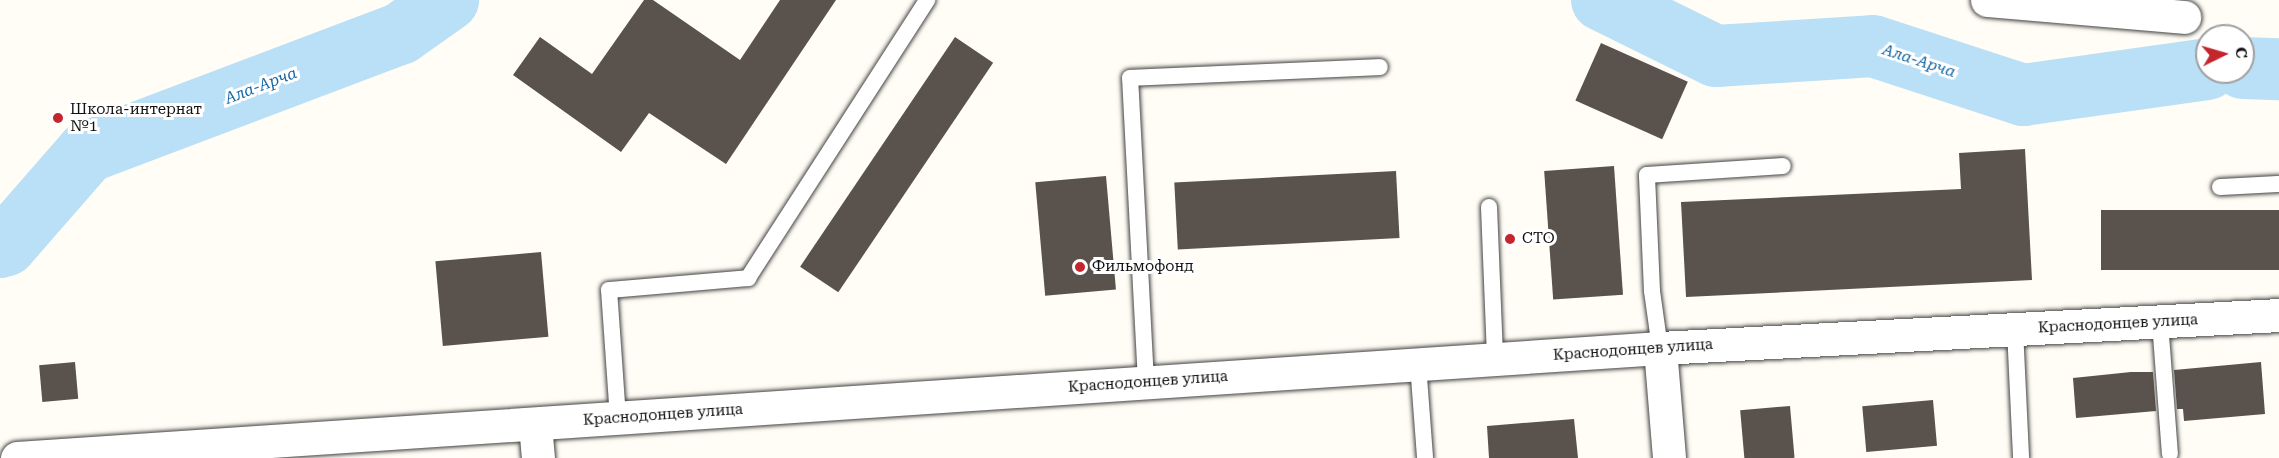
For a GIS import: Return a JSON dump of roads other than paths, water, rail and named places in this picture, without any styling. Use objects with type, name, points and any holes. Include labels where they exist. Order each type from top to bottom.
[{"type":"street","points":[[1987,0],[2184,17]]},
{"type":"street","name":"Краснодонцев улица","points":[[17,458],[316,448],[535,424],[1146,382],[1660,348],[2279,315]]},
{"type":"street","points":[[1660,348],[1669,458]]},
{"type":"street","points":[[535,424],[538,458]]},
{"type":"lane","points":[[618,418],[609,290],[748,278],[927,0]]},
{"type":"lane","points":[[1146,382],[1131,78],[1380,67]]},
{"type":"lane","points":[[1660,348],[1652,291],[1647,175],[1783,166]]},
{"type":"lane","points":[[2220,187],[2279,184]]},
{"type":"lane","points":[[1489,207],[1495,359]]},
{"type":"lane","points":[[2160,322],[2170,454]]},
{"type":"lane","points":[[2015,329],[2021,458]]},
{"type":"lane","points":[[1418,364],[1425,458]]},
{"type":"waterway","name":"Ала-Арча","points":[[0,247],[6,245],[87,152],[400,34],[448,0]]},
{"type":"waterway","name":"Ала-Арча","points":[[1602,0],[1716,56],[1873,46],[2023,95],[2195,71]]},
{"type":"waterway","name":"Ала-Арча","points":[[2255,68],[2279,69]]},
{"type":"place","name":"Школа-интернат №1","points":[[58,118]]},
{"type":"place","name":"СТО","points":[[1510,239]]},
{"type":"place","name":"Фильмофонд","points":[[1080,267]]}]
